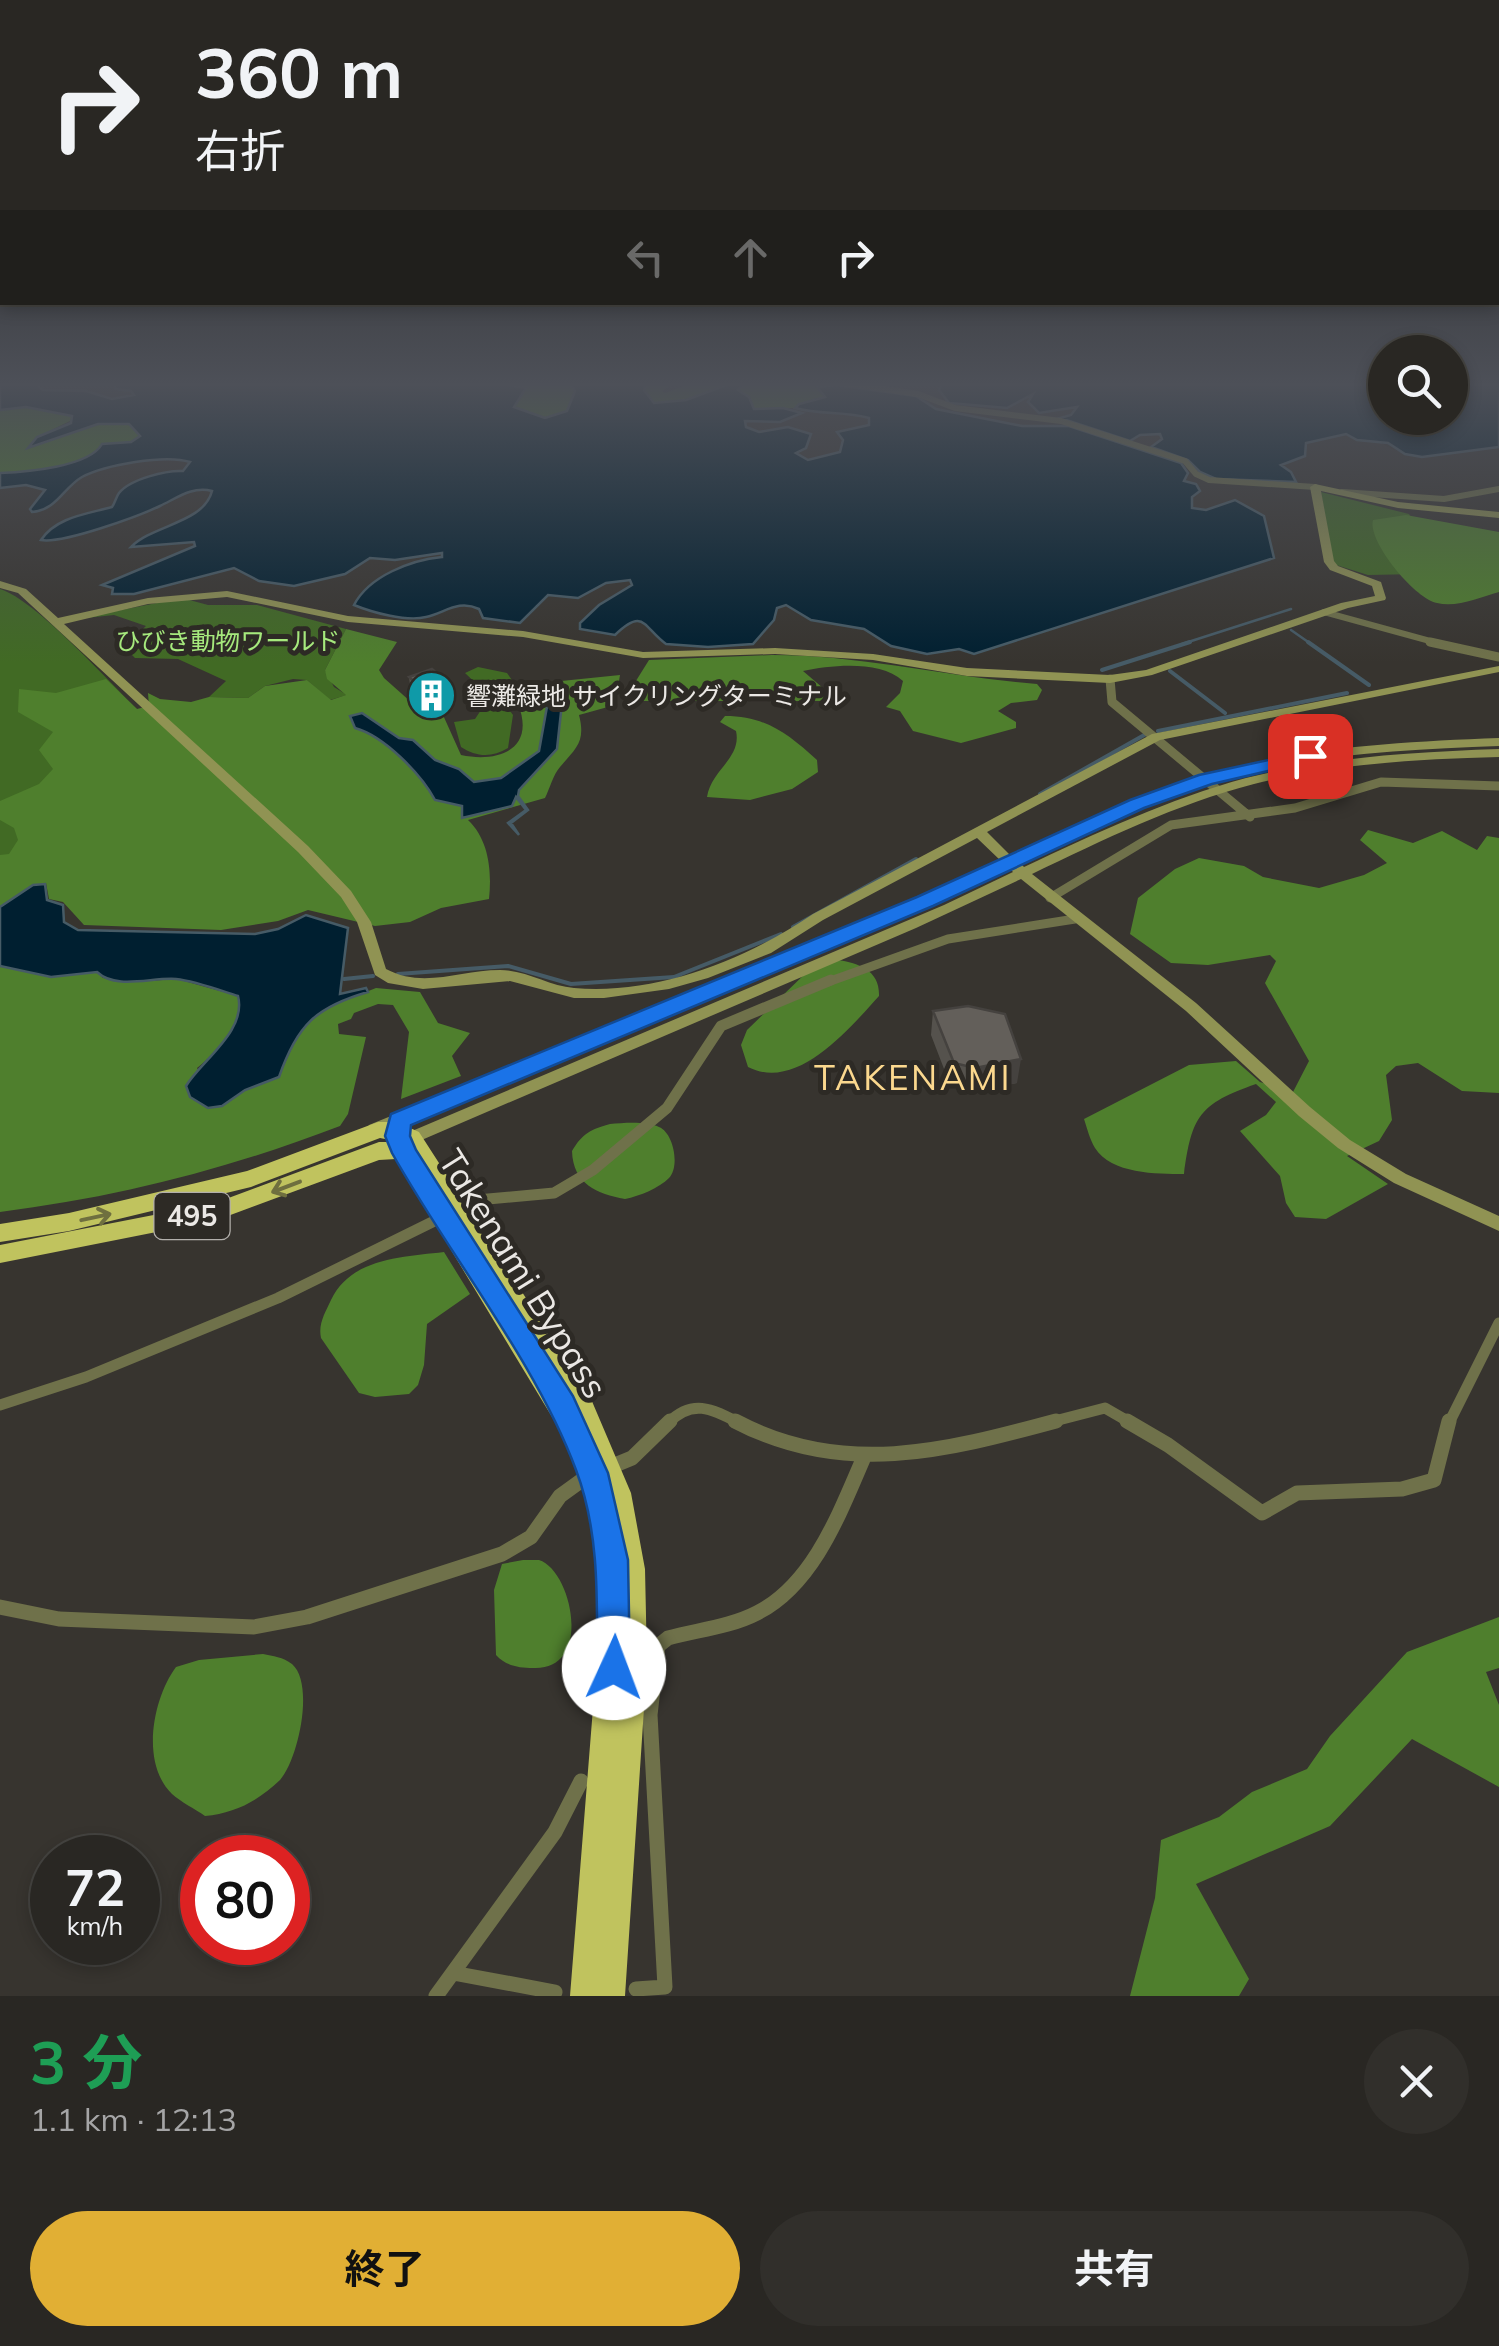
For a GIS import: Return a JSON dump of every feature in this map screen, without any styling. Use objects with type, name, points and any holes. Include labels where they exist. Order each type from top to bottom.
[{"type":"highway","name":"495","points":[[0,1233],[121,1211],[400,1138]]},
{"type":"highway","name":"495","points":[[0,1254],[217,1211],[400,1138]]},
{"type":"highway","name":"Takenami Bypass","points":[[400,1138],[601,1470],[626,1526],[641,1698],[608,1996]]},
{"type":"highway","name":"Takenami Bypass","points":[[587,1996],[616,1608],[601,1470]]},
{"type":"street","points":[[1201,476],[1209,480],[1315,487],[1398,505],[1499,514]]},
{"type":"street","points":[[57,622],[148,601],[228,594],[348,619],[523,634],[642,654],[794,652],[873,657],[967,672],[1110,680],[1166,668],[1316,614],[1382,598],[1374,582],[1334,568],[1329,562],[1315,487]]},
{"type":"street","points":[[1338,492],[1458,497],[1486,494],[1499,488]]},
{"type":"street","points":[[0,584],[22,591],[57,622],[346,894],[364,922],[380,972],[406,983],[512,976],[577,993],[678,984],[790,938],[818,917],[1156,737],[1499,669]]},
{"type":"street","points":[[1316,614],[1499,657]]},
{"type":"street","points":[[1477,650],[1499,648]]},
{"type":"street","points":[[1110,680],[1112,702],[1250,817]]},
{"type":"street","points":[[400,1138],[748,976],[1137,804],[1206,779],[1347,750],[1499,742]]},
{"type":"street","points":[[400,1138],[760,990],[1147,816],[1219,790],[1332,765],[1401,757],[1499,753]]},
{"type":"street","points":[[1050,898],[1171,825],[1295,808],[1381,782],[1499,786]]},
{"type":"street","points":[[980,833],[1075,919],[1192,1008],[1343,1143],[1408,1183],[1499,1224]]},
{"type":"street","points":[[0,1405],[86,1377],[278,1298],[477,1200],[554,1193],[593,1170],[668,1108],[721,1026],[868,965],[948,939],[1075,919]]},
{"type":"street","points":[[748,976],[760,990],[767,1008]]},
{"type":"street","points":[[0,1607],[60,1620],[132,1624],[254,1627],[307,1617],[502,1554],[531,1537],[560,1496],[601,1470],[632,1458],[682,1409],[692,1407],[708,1407],[758,1432],[822,1452],[864,1456],[1005,1433],[1105,1408],[1168,1445],[1262,1513],[1296,1493],[1402,1489],[1434,1480],[1451,1414],[1499,1323]]},
{"type":"street","points":[[636,1988],[665,1991],[641,1698],[658,1646],[668,1638],[758,1612],[782,1595],[830,1532],[864,1456]]},
{"type":"street","points":[[436,1996],[555,1832],[581,1781]]},
{"type":"street","points":[[453,1974],[555,1992]]},
{"type":"green space","points":[[1321,492],[1409,514],[1419,530],[1420,574],[1368,575],[1333,564]]},
{"type":"green space","points":[[1406,515],[1499,532],[1499,592],[1445,604],[1417,591],[1394,568],[1373,529],[1373,520]]},
{"type":"green space","points":[[0,589],[51,624],[137,709],[0,893]]},
{"type":"green space","name":"ひびき動物ワールド","points":[[182,598],[208,605],[257,605],[346,629],[325,670],[334,687],[347,695],[330,700],[307,680],[293,679],[265,686],[248,698],[209,697],[226,681],[178,659],[135,658],[124,647],[146,626],[114,615],[76,619]]},
{"type":"green space","points":[[346,629],[397,642],[379,670],[429,718],[443,715],[461,755],[488,757],[511,749],[518,742],[522,719],[518,704],[532,684],[620,675],[615,705],[579,715],[578,744],[558,770],[545,798],[468,820],[481,837],[488,856],[489,899],[441,908],[410,922],[375,926],[308,910],[278,921],[221,930],[84,925],[63,902],[49,899],[46,883],[33,885],[0,907],[0,855],[9,854],[18,840],[14,828],[0,820],[0,801],[39,784],[53,769],[39,750],[53,732],[18,712],[19,689],[56,693],[106,679],[137,709],[149,706],[148,693],[160,699],[191,702],[209,697],[248,698],[265,686],[307,680],[331,700],[346,695],[327,679],[325,670]]},
{"type":"green space","points":[[772,655],[871,662],[1037,684],[1042,690],[1037,700],[1011,703],[998,711],[1016,722],[1016,728],[961,743],[913,731],[900,711],[886,707],[900,693],[903,681],[869,667],[803,671],[830,694],[824,701],[637,701],[634,684],[649,660]]},
{"type":"green space","points":[[478,667],[507,673],[517,687],[507,707],[513,715],[508,748],[490,755],[461,747],[454,722],[475,719],[481,710],[484,691],[465,673]]},
{"type":"green space","points":[[725,716],[753,719],[776,728],[817,760],[818,772],[792,789],[750,800],[707,797],[737,740],[736,731],[720,722]]},
{"type":"green space","points":[[1368,830],[1413,843],[1442,831],[1477,850],[1487,836],[1499,838],[1499,1093],[1462,1091],[1418,1063],[1396,1066],[1386,1075],[1392,1120],[1379,1141],[1347,1156],[1388,1184],[1326,1219],[1295,1217],[1286,1203],[1280,1176],[1240,1131],[1266,1115],[1276,1102],[1256,1084],[1222,1098],[1202,1115],[1191,1138],[1184,1174],[1135,1171],[1102,1157],[1084,1119],[1189,1065],[1236,1061],[1260,1082],[1293,1092],[1309,1061],[1265,983],[1276,961],[1270,955],[1208,965],[1171,963],[1130,934],[1138,898],[1175,869],[1199,858],[1244,866],[1263,877],[1319,888],[1364,875],[1387,863],[1360,840]]},
{"type":"green space","points":[[837,960],[853,963],[872,974],[879,996],[837,1040],[803,1064],[785,1071],[766,1072],[748,1067],[741,1045],[747,1030],[811,968]]},
{"type":"green space","points":[[0,966],[39,975],[97,972],[103,978],[134,982],[177,979],[238,996],[233,1026],[221,1045],[197,1068],[222,1106],[245,1090],[279,1077],[300,1029],[323,1009],[376,988],[420,992],[438,1023],[470,1033],[452,1056],[461,1076],[401,1099],[409,1032],[393,1005],[378,1004],[354,1013],[351,1019],[338,1024],[339,1034],[366,1037],[348,1114],[340,1126],[173,1180],[0,1212]]},
{"type":"green space","points":[[610,1124],[648,1124],[664,1130],[675,1159],[669,1178],[649,1191],[625,1199],[588,1186],[577,1172],[572,1151],[588,1133]]},
{"type":"green space","points":[[444,1252],[470,1294],[427,1324],[424,1365],[418,1385],[409,1394],[375,1397],[359,1393],[321,1338],[321,1323],[331,1300],[351,1275],[364,1268],[395,1258]]},
{"type":"green space","points":[[539,1560],[551,1568],[568,1599],[570,1638],[564,1654],[552,1665],[518,1667],[496,1655],[494,1590],[502,1564]]},
{"type":"green space","points":[[1499,1617],[1499,1668],[1486,1672],[1499,1705],[1499,1787],[1412,1739],[1330,1826],[1196,1884],[1249,1979],[1239,1996],[1130,1996],[1155,1898],[1161,1840],[1219,1817],[1252,1792],[1307,1769],[1330,1736],[1407,1652]]},
{"type":"green space","points":[[263,1654],[289,1662],[299,1674],[303,1704],[293,1756],[280,1780],[263,1794],[236,1809],[205,1816],[172,1794],[156,1765],[153,1730],[161,1696],[176,1667],[199,1660]]},
{"type":"water","points":[[0,476],[84,476],[54,503],[32,512],[30,509],[45,490],[26,485],[0,488]]},
{"type":"water","points":[[152,476],[1186,476],[1184,481],[1196,484],[1200,491],[1192,497],[1192,508],[1206,510],[1235,500],[1264,516],[1274,558],[974,654],[959,649],[927,654],[891,646],[864,629],[811,620],[786,605],[777,608],[774,620],[753,644],[708,647],[666,644],[638,621],[615,635],[580,629],[580,623],[599,605],[632,585],[630,580],[606,583],[578,598],[548,595],[520,623],[483,618],[479,609],[465,605],[409,618],[354,605],[380,578],[404,566],[442,557],[442,553],[395,560],[370,558],[345,574],[294,586],[259,581],[234,568],[134,594],[112,594],[113,588],[102,585],[195,546],[194,542],[131,547],[199,510],[212,491],[191,491],[83,534],[41,540],[63,521],[112,507],[124,488]]},
{"type":"water","points":[[1209,476],[1293,476],[1296,482],[1216,479]]},
{"type":"water","points":[[548,701],[562,703],[557,749],[519,790],[518,796],[528,810],[511,823],[519,835],[508,823],[526,810],[516,797],[512,806],[462,818],[462,806],[435,800],[401,757],[355,728],[350,716],[362,713],[399,738],[413,740],[435,760],[459,769],[474,782],[501,778],[539,751]]},
{"type":"water","points":[[45,884],[47,900],[63,905],[64,922],[78,930],[255,934],[278,929],[306,915],[348,928],[340,994],[366,988],[368,992],[335,1004],[311,1021],[293,1044],[279,1077],[245,1090],[222,1106],[208,1108],[190,1097],[186,1086],[230,1033],[239,1009],[238,996],[176,979],[124,982],[97,972],[51,977],[0,966],[0,907],[33,885]]},
{"type":"building","points":[[432,669],[449,684],[426,692],[409,677]]},
{"type":"building","points":[[968,1006],[1005,1014],[1021,1059],[975,1068],[954,1063],[933,1011]]},
{"type":"waterway","points":[[1182,644],[1291,609]]},
{"type":"waterway","points":[[1291,630],[1311,644]]},
{"type":"waterway","points":[[1102,670],[1190,642]]},
{"type":"waterway","points":[[1308,642],[1369,685]]},
{"type":"waterway","points":[[1170,671],[1225,713]]},
{"type":"waterway","points":[[1158,731],[1347,693]]},
{"type":"waterway","points":[[1040,794],[1146,734]]},
{"type":"waterway","points":[[793,927],[916,859]]},
{"type":"waterway","points":[[398,974],[508,966],[571,984],[674,977],[781,934]]},
{"type":"waterway","points":[[344,979],[373,976]]},
{"type":"place","name":"響灘緑地 サイクリングターミナル","points":[[431,696]]},
{"type":"district","name":"TAKENAMI","points":[[913,1078]]},
{"type":"route","points":[[614,1668],[616,1608],[612,1560],[593,1473],[562,1405],[404,1153],[397,1130],[403,1116],[538,1064],[925,902],[1137,804],[1206,779],[1310,756]]}]
